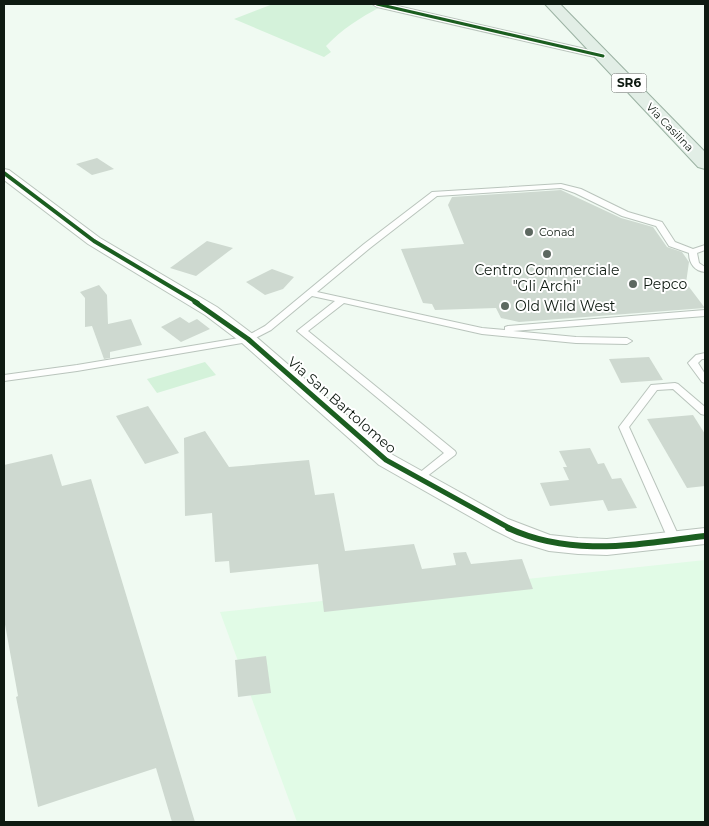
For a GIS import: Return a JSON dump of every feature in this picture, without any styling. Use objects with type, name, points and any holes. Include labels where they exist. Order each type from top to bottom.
[{"type":"main road","name":"Via Casilina","points":[[552,4],[705,163]]},
{"type":"street","points":[[377,4],[602,56]]},
{"type":"street","name":"Via San Bartolomeo","points":[[4,173],[94,241],[211,311],[248,339],[356,436],[386,460],[500,524],[524,535],[549,543],[607,547],[705,536]]},
{"type":"lane","points":[[4,378],[248,339],[268,328],[435,194],[561,186],[578,191],[625,214],[659,224],[672,244],[693,252],[705,247]]},
{"type":"lane","points":[[693,252],[692,261],[697,267],[704,270]]},
{"type":"lane","points":[[311,293],[482,330],[576,340],[627,341]]},
{"type":"lane","points":[[342,300],[302,331],[451,453],[418,478]]},
{"type":"lane","points":[[482,330],[705,313]]},
{"type":"lane","points":[[705,356],[699,357],[693,363],[705,380]]},
{"type":"lane","points":[[674,539],[624,427],[654,387],[675,386],[705,412]]},
{"type":"shaded area","points":[[273,4],[366,4],[380,7],[338,34],[326,46],[331,52],[324,57],[234,19]]},
{"type":"shaded area","points":[[205,362],[216,375],[157,393],[147,379]]},
{"type":"shaded area","points":[[705,560],[705,822],[297,822],[220,612]]},
{"type":"building","points":[[97,158],[114,169],[92,175],[76,164]]},
{"type":"building","points":[[561,190],[621,218],[653,227],[667,247],[682,252],[689,262],[686,283],[705,308],[519,322],[501,318],[496,308],[435,310],[432,304],[423,303],[401,249],[464,244],[448,205],[452,197]]},
{"type":"building","points":[[207,241],[233,248],[196,276],[170,268]]},
{"type":"building","points":[[272,269],[294,277],[283,289],[265,295],[246,282]]},
{"type":"building","points":[[99,285],[107,295],[108,324],[131,319],[142,345],[110,352],[110,358],[104,359],[92,326],[85,327],[85,298],[80,292]]},
{"type":"building","points":[[180,317],[189,323],[197,319],[210,329],[181,342],[161,327]]},
{"type":"building","points":[[649,357],[663,380],[621,383],[609,359]]},
{"type":"building","points":[[148,406],[179,453],[145,464],[116,416]]},
{"type":"building","points":[[693,415],[705,434],[705,486],[687,488],[647,419]]},
{"type":"building","points":[[205,431],[229,467],[309,460],[315,495],[334,493],[345,551],[414,544],[422,569],[456,565],[453,553],[466,552],[471,564],[522,559],[533,589],[324,612],[318,564],[230,573],[229,561],[215,562],[212,513],[185,516],[184,438]]},
{"type":"building","points":[[590,448],[598,464],[604,463],[612,479],[621,478],[637,508],[608,511],[603,500],[550,506],[540,483],[569,480],[563,467],[567,467],[559,451]]},
{"type":"building","points":[[52,454],[62,486],[91,479],[195,822],[172,822],[156,768],[38,807],[16,697],[18,696],[4,619],[4,465]]},
{"type":"building","points":[[266,656],[271,693],[238,697],[235,660]]},
{"type":"cycle path","points":[[377,4],[603,56]]},
{"type":"cycle path","points":[[4,173],[94,241],[211,311],[248,339],[386,460],[500,524],[524,535],[549,543],[578,546],[607,547],[705,536]]},
{"type":"place","name":"Conad","points":[[529,232]]},
{"type":"place","name":"Centro Commerciale \"Gli Archi\"","points":[[547,254]]},
{"type":"place","name":"Pepco","points":[[633,284]]},
{"type":"place","name":"Old Wild West","points":[[505,306]]}]
